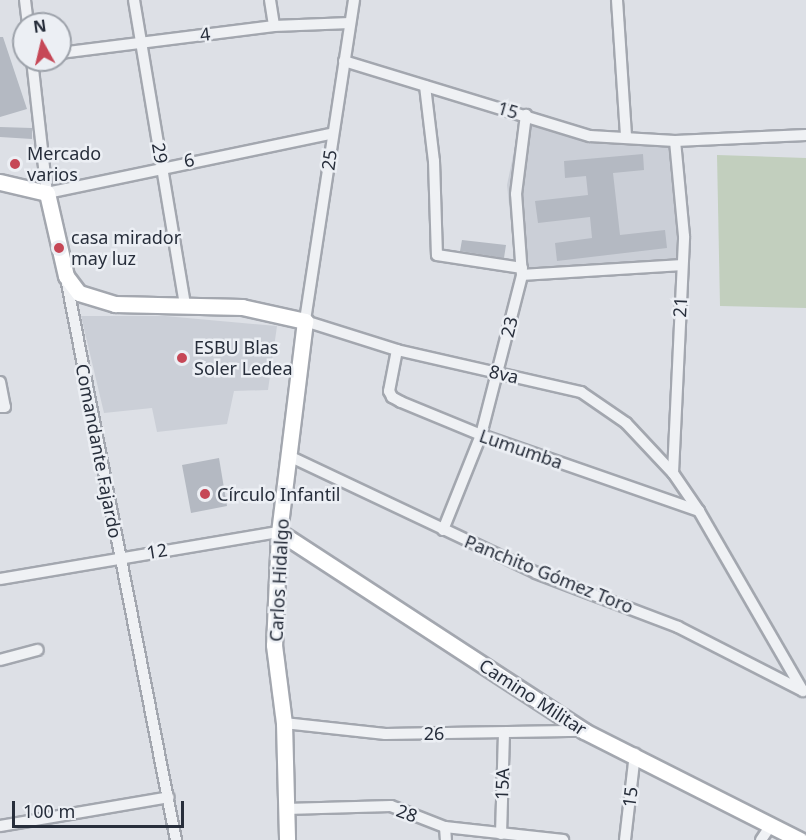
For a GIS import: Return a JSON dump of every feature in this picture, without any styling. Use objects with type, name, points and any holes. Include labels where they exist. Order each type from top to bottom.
[{"type":"main road","points":[[0,182],[47,193]]},
{"type":"main road","name":"Comandante Fajardo","points":[[47,193],[66,276]]},
{"type":"main road","name":"8va","points":[[66,276],[80,293],[115,304],[242,308],[305,321]]},
{"type":"main road","name":"Carlos Hidalgo","points":[[287,840],[284,723],[274,645],[279,532],[291,457],[305,321]]},
{"type":"main road","name":"Camino Militar","points":[[279,532],[584,731],[635,754],[800,840]]},
{"type":"street","name":"29","points":[[134,0],[185,305]]},
{"type":"street","points":[[270,0],[274,26]]},
{"type":"street","name":"25","points":[[305,321],[354,0]]},
{"type":"street","points":[[617,0],[626,136]]},
{"type":"street","name":"4","points":[[72,51],[274,26],[350,23]]},
{"type":"street","name":"15","points":[[344,62],[590,136],[626,136],[675,141],[806,135]]},
{"type":"street","name":"Comandante Fajardo","points":[[33,72],[47,193]]},
{"type":"street","points":[[425,86],[434,161],[436,255],[522,271],[682,265]]},
{"type":"street","name":"23","points":[[443,530],[481,435],[522,271],[516,194],[526,115]]},
{"type":"street","name":"6","points":[[47,193],[162,166],[333,133]]},
{"type":"street","name":"21","points":[[673,473],[684,236],[675,141]]},
{"type":"street","name":"Comandante Fajardo","points":[[66,276],[176,840]]},
{"type":"street","name":"8va","points":[[305,321],[397,350],[581,393],[626,423],[673,473],[699,511],[805,692]]},
{"type":"street","name":"Lumumba","points":[[397,350],[392,367],[392,397],[481,435],[699,511]]},
{"type":"street","points":[[0,382],[5,407],[0,407]]},
{"type":"street","name":"Panchito Gómez Toro","points":[[291,457],[536,573],[678,627],[805,692]]},
{"type":"street","name":"12","points":[[0,579],[119,557],[279,532]]},
{"type":"street","points":[[0,660],[38,650]]},
{"type":"street","name":"26","points":[[284,723],[385,734],[584,731]]},
{"type":"street","name":"15A","points":[[501,834],[504,733]]},
{"type":"street","name":"15","points":[[625,840],[635,754]]},
{"type":"street","points":[[0,826],[169,797]]},
{"type":"street","name":"28","points":[[286,809],[391,806],[445,826],[563,840]]},
{"type":"street","points":[[761,840],[771,825]]},
{"type":"street","points":[[445,826],[446,840]]},
{"type":"shaded area","points":[[520,122],[591,140],[671,145],[681,259],[516,271],[507,185]]},
{"type":"shaded area","name":"ESBU Blas Soler Ledea","points":[[81,316],[165,316],[277,326],[268,390],[234,391],[227,424],[157,432],[152,408],[104,413]]},
{"type":"green space","points":[[717,155],[806,158],[806,308],[720,306]]},
{"type":"building","points":[[0,37],[3,37],[12,64],[12,72],[15,72],[27,109],[0,117]]},
{"type":"building","points":[[0,127],[32,128],[32,139],[0,137]]},
{"type":"building","points":[[643,154],[644,170],[613,173],[620,235],[665,230],[667,248],[557,261],[555,243],[592,238],[590,217],[538,223],[535,201],[588,195],[586,176],[565,178],[564,161]]},
{"type":"building","points":[[462,240],[506,245],[504,258],[460,251]]},
{"type":"building","points":[[219,458],[227,506],[191,513],[182,465]]},
{"type":"place","name":"Mercado varios","points":[[15,164]]},
{"type":"place","name":"casa mirador may luz","points":[[59,248]]},
{"type":"place","name":"ESBU Blas Soler Ledea","points":[[182,358]]},
{"type":"place","name":"Círculo Infantil","points":[[205,494]]}]
